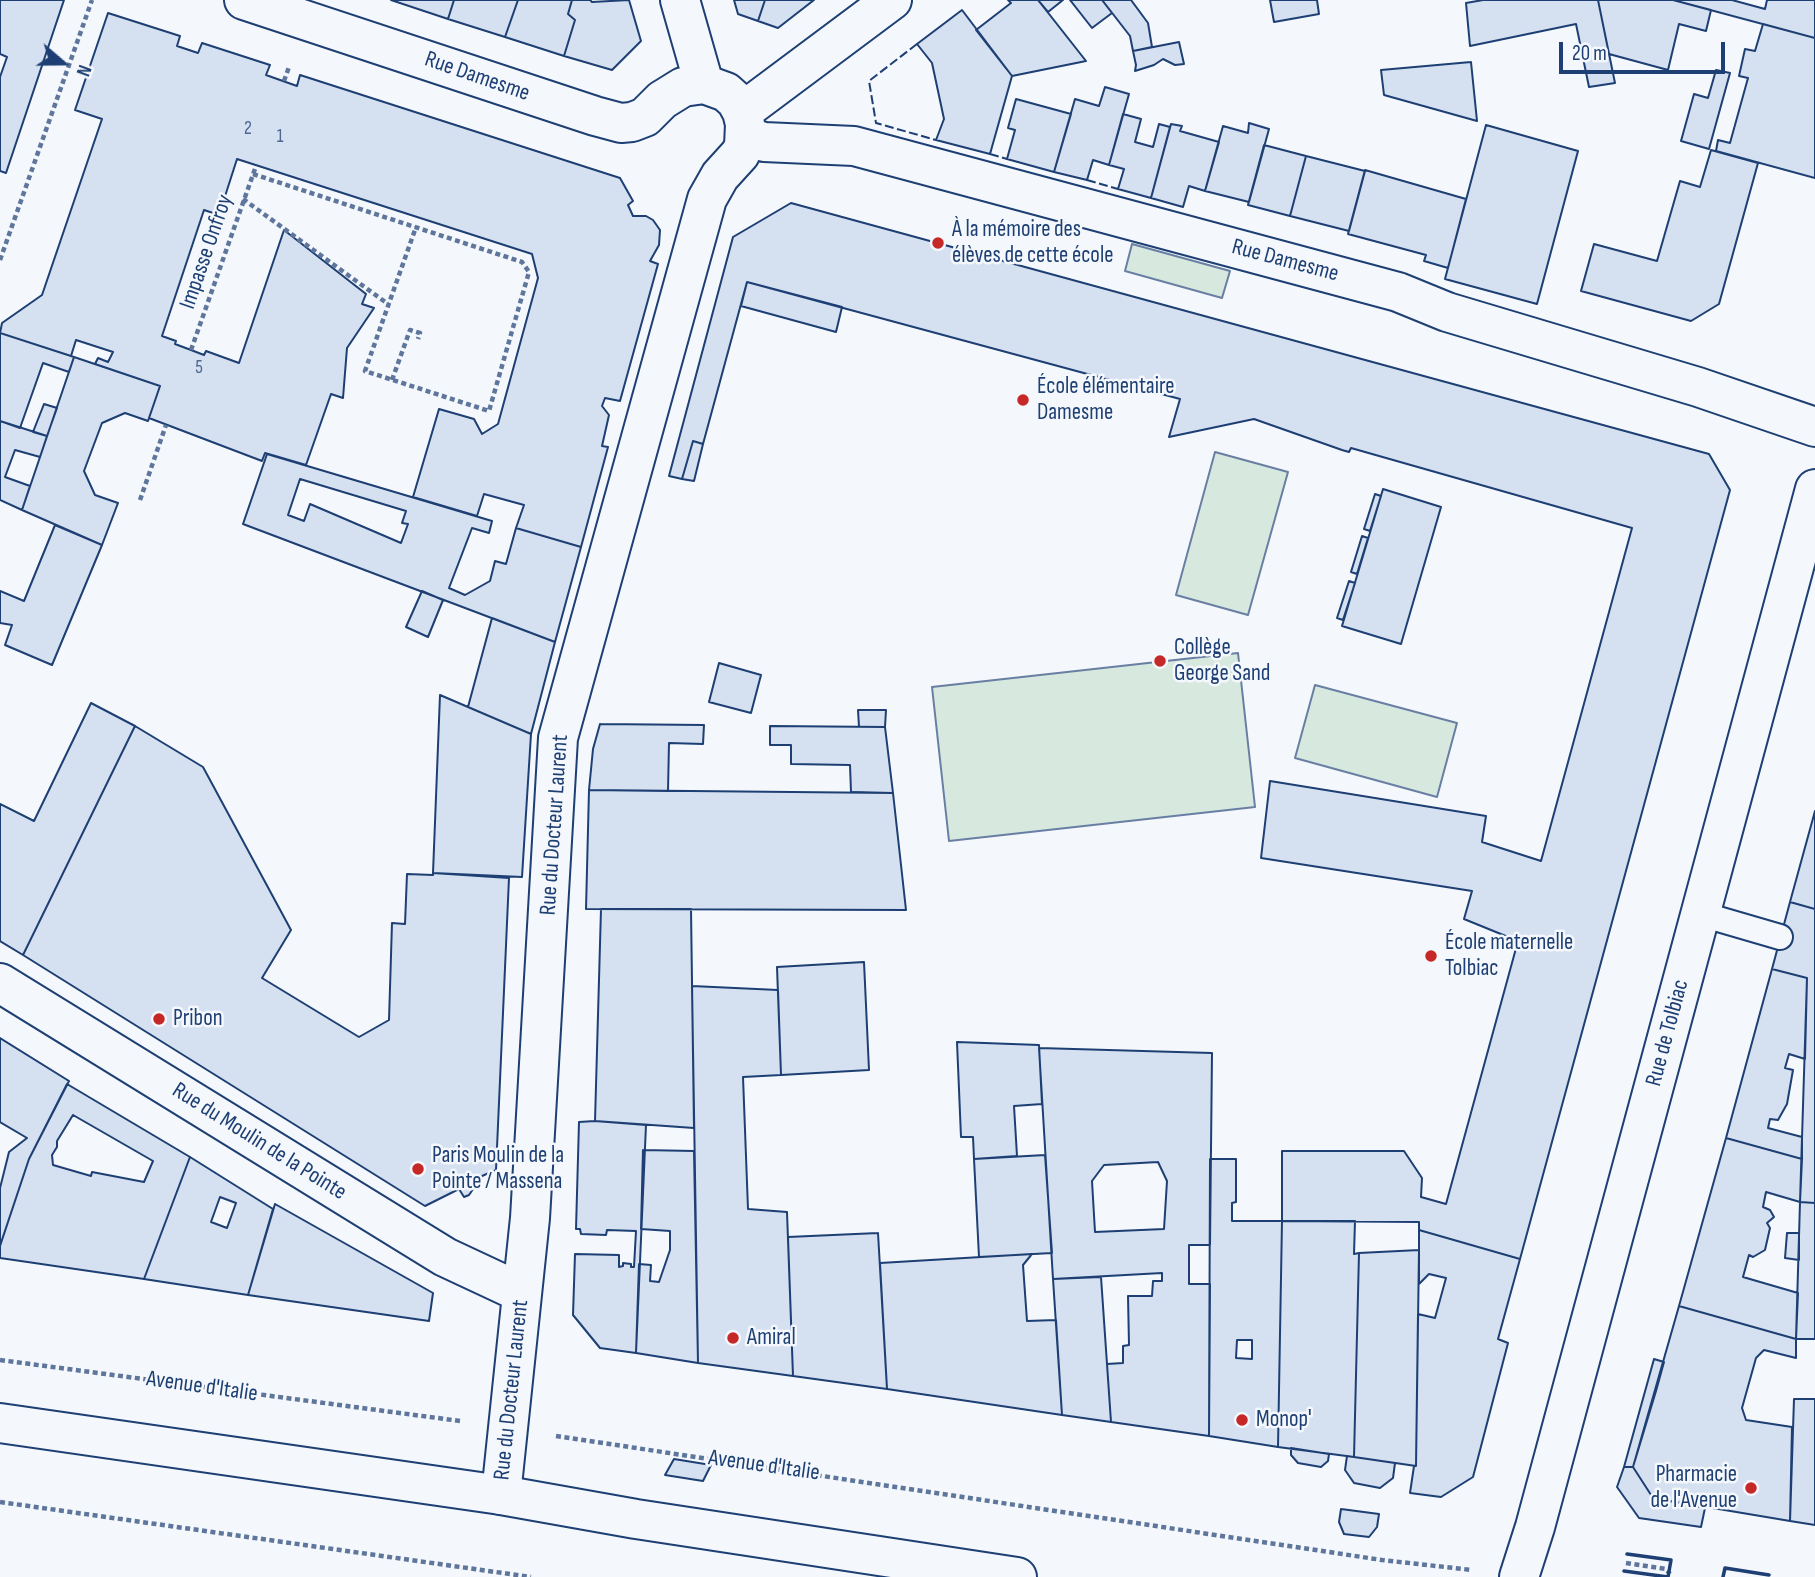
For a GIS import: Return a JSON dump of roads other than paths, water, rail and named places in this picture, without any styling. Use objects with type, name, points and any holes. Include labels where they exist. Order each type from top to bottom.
[{"type":"street","name":"Rue Damesme","points":[[244,0],[595,117],[621,123],[645,117],[662,100],[684,87],[704,84]]},
{"type":"street","points":[[680,0],[704,84],[726,92],[736,101],[744,124],[892,0]]},
{"type":"street","name":"Rue Damesme","points":[[744,124],[764,142],[854,146],[1398,292],[1447,312],[1698,387],[1815,427]]},
{"type":"street","name":"Rue du Docteur Laurent","points":[[501,1495],[530,1218],[558,738],[707,200],[720,176],[740,154],[744,124]]},
{"type":"street","name":"Rue de Tolbiac","points":[[1519,1576],[1815,489]]},
{"type":"street","name":"Rue du Moulin de la Pointe","points":[[0,983],[445,1257],[522,1293]]},
{"type":"street","points":[[0,1423],[501,1495],[636,1519],[1017,1577]]},
{"type":"lane","points":[[1701,914],[1780,937]]},
{"type":"place","name":"À la mémoire des élèves de cette école","points":[[938,243]]},
{"type":"place","name":"École élémentaire Damesme","points":[[1023,400]]},
{"type":"place","name":"Collège George Sand","points":[[1160,661]]},
{"type":"place","name":"École maternelle Tolbiac","points":[[1431,956]]},
{"type":"place","name":"Pribon","points":[[159,1019]]},
{"type":"place","name":"Paris Moulin de la Pointe / Massena","points":[[418,1169]]},
{"type":"place","name":"Amiral","points":[[733,1338]]},
{"type":"place","name":"Monop'","points":[[1242,1420]]},
{"type":"place","name":"Pharmacie de l'Avenue","points":[[1751,1488]]}]
